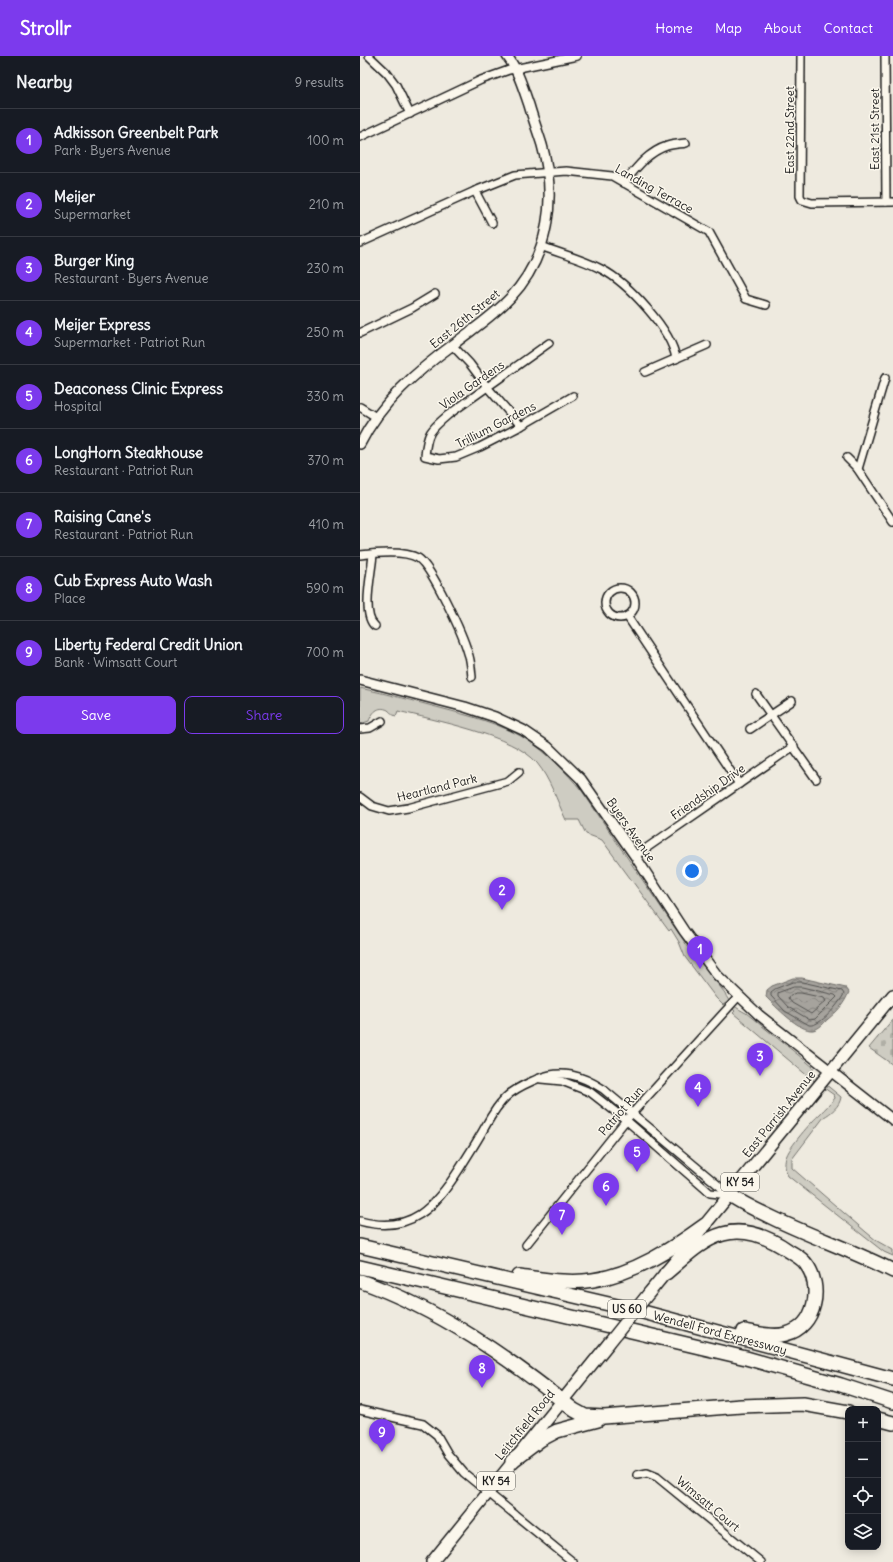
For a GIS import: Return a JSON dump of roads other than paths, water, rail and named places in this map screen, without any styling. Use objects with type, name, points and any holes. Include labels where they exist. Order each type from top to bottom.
[{"type":"highway","points":[[730,1194],[741,1202],[780,1221],[819,1239],[865,1257],[893,1271]]},
{"type":"highway","points":[[400,1256],[465,1265],[513,1275],[543,1279],[570,1281],[593,1280],[634,1268],[684,1240],[705,1225]]},
{"type":"highway","points":[[643,1312],[775,1336],[795,1331],[807,1319],[813,1308],[815,1287],[813,1276],[806,1264],[800,1258],[780,1245],[755,1234],[738,1232],[724,1234],[713,1238],[702,1244],[666,1273]]},
{"type":"highway","name":"Wendell Ford Expressway","points":[[360,1246],[643,1312],[893,1379]]},
{"type":"highway","name":"Wendell Ford Expressway","points":[[360,1267],[746,1358],[841,1385]]},
{"type":"highway","points":[[360,1282],[401,1298],[440,1318],[506,1360],[574,1410],[585,1416],[615,1416],[741,1406],[803,1404],[845,1411]]},
{"type":"highway","points":[[841,1385],[893,1411]]},
{"type":"highway","name":"US 60","points":[[841,1385],[893,1402]]},
{"type":"highway","points":[[512,1461],[540,1440],[557,1431],[615,1416]]},
{"type":"highway","points":[[881,1420],[893,1424]]},
{"type":"main road","name":"East Parrish Avenue","points":[[609,1343],[893,996]]},
{"type":"main road","name":"Leitchfield Road","points":[[432,1562],[512,1461],[609,1343]]},
{"type":"street","points":[[369,56],[387,73],[396,85],[410,114]]},
{"type":"street","name":"East 26th Street","points":[[360,444],[376,417],[409,381],[452,345],[488,318],[510,298],[528,273],[541,246],[550,201],[548,171],[541,140],[515,69],[507,56]]},
{"type":"street","points":[[360,137],[481,80],[515,69],[577,56]]},
{"type":"street","name":"East 22nd Street","points":[[801,56],[800,196],[802,200],[805,202],[890,202]]},
{"type":"street","name":"East 21st Street","points":[[885,56],[890,202]]},
{"type":"street","points":[[624,183],[637,166],[650,155],[667,146],[686,143]]},
{"type":"street","name":"Landing Terrace","points":[[360,243],[475,191],[515,175],[548,171],[573,171],[612,176],[709,232],[746,299],[766,305]]},
{"type":"street","points":[[475,191],[492,223]]},
{"type":"street","points":[[541,246],[587,262],[603,270],[619,281],[655,317],[675,351],[676,358]]},
{"type":"street","points":[[360,333],[412,308],[435,294]]},
{"type":"street","name":"Viola Gardens","points":[[424,456],[427,438],[435,426],[448,415],[549,344]]},
{"type":"street","points":[[452,345],[470,364],[488,388],[521,426]]},
{"type":"street","points":[[645,372],[707,345]]},
{"type":"street","points":[[858,469],[885,378]]},
{"type":"street","name":"Trillium Gardens","points":[[424,456],[439,459],[456,457],[480,447],[521,426],[573,396]]},
{"type":"street","points":[[360,407],[376,417]]},
{"type":"street","points":[[847,458],[858,469],[893,522]]},
{"type":"street","points":[[360,554],[408,554],[424,563],[435,580],[468,653],[472,677]]},
{"type":"street","points":[[373,554],[368,611],[371,623],[375,626]]},
{"type":"street","points":[[624,588],[632,594],[634,599],[634,609],[628,616],[618,618],[609,614],[606,610],[605,600],[608,594],[614,589],[624,588]]},
{"type":"street","points":[[628,616],[739,784]]},
{"type":"street","name":"Byers Avenue","points":[[360,680],[495,716],[523,730],[548,747],[581,779],[635,856],[684,930],[717,975],[759,1015],[893,1120]]},
{"type":"street","points":[[756,694],[816,779]]},
{"type":"street","points":[[750,729],[792,701]]},
{"type":"street","points":[[360,729],[370,728],[382,721]]},
{"type":"street","name":"Friendship Drive","points":[[635,856],[794,746]]},
{"type":"street","name":"Heartland Park","points":[[360,797],[372,806],[389,811],[408,808],[508,781],[520,772]]},
{"type":"street","name":"Patriot Run","points":[[526,1245],[626,1120],[739,996]]},
{"type":"street","points":[[360,1221],[371,1224],[388,1225],[404,1222],[423,1214],[440,1197],[449,1185],[505,1097],[514,1089],[538,1078],[554,1073],[577,1076],[603,1089],[730,1194]]},
{"type":"street","points":[[538,1078],[562,1081],[590,1092],[626,1120],[710,1193],[730,1194]]},
{"type":"street","points":[[360,1410],[423,1424],[437,1435],[448,1454],[464,1473],[573,1562]]},
{"type":"street","name":"Wimsatt Court","points":[[637,1475],[647,1473],[658,1477],[761,1562]]},
{"type":"water","points":[[793,978],[802,978],[846,988],[849,992],[835,1013],[819,1027],[813,1030],[808,1030],[788,1018],[766,997],[767,990],[772,986]]},
{"type":"place","name":"Meijer","points":[[502,910]]},
{"type":"place","name":"Adkisson Greenbelt Park","points":[[700,969]]},
{"type":"place","name":"Burger King","points":[[760,1076]]},
{"type":"place","name":"Meijer Express","points":[[698,1107]]},
{"type":"place","name":"Deaconess Clinic Express","points":[[637,1172]]},
{"type":"place","name":"LongHorn Steakhouse","points":[[606,1206]]},
{"type":"place","name":"Raising Cane's","points":[[562,1235]]},
{"type":"place","name":"Cub Express Auto Wash","points":[[482,1388]]},
{"type":"place","name":"Liberty Federal Credit Union","points":[[382,1452]]}]
